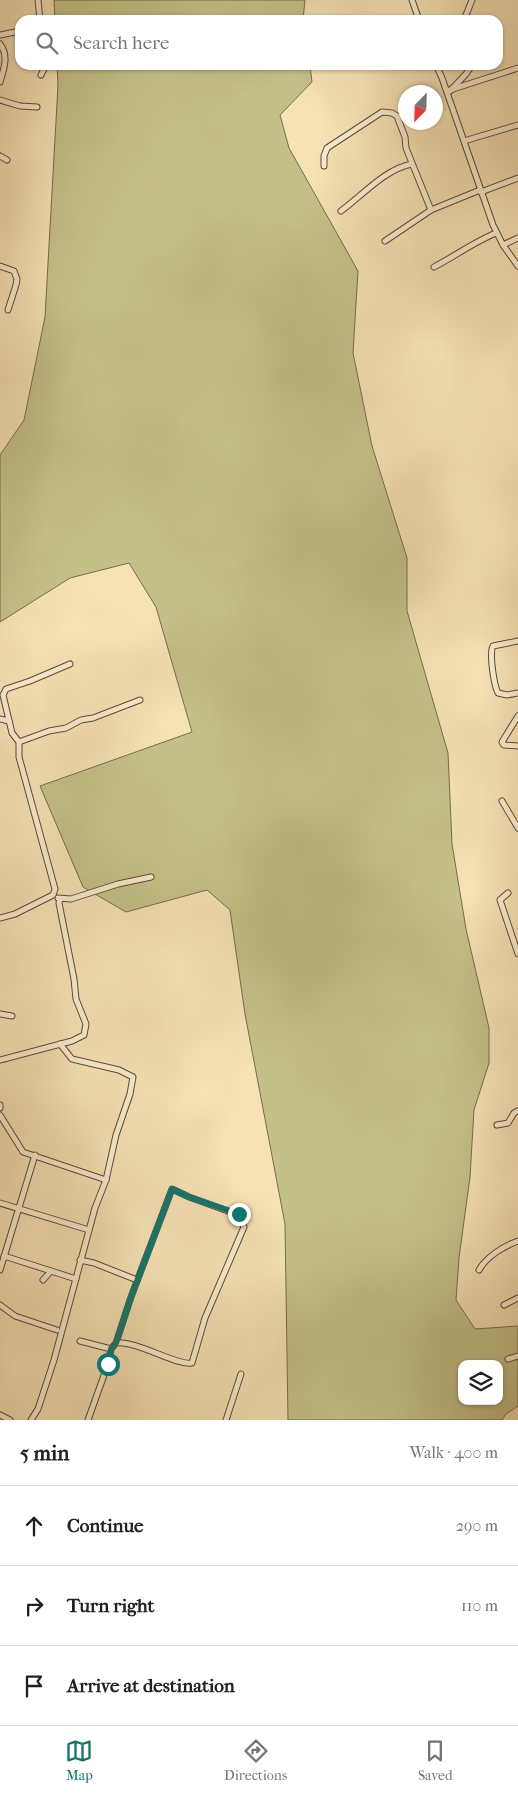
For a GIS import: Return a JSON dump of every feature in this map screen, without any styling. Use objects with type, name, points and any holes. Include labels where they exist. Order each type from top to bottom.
[{"type":"street","points":[[38,0],[40,15]]},
{"type":"street","points":[[412,0],[417,15]]},
{"type":"street","points":[[466,15],[472,0]]},
{"type":"street","points":[[0,35],[15,31]]},
{"type":"street","points":[[0,44],[6,57],[0,82]]},
{"type":"street","points":[[449,92],[518,68]]},
{"type":"street","points":[[41,75],[44,70]]},
{"type":"street","points":[[438,70],[449,92],[496,233],[518,266]]},
{"type":"street","points":[[449,92],[469,70]]},
{"type":"street","points":[[0,100],[20,106],[37,107]]},
{"type":"street","points":[[324,166],[324,156],[327,148],[382,112],[392,113],[397,116],[412,164],[431,210]]},
{"type":"street","points":[[464,141],[518,125]]},
{"type":"street","points":[[0,156],[8,160]]},
{"type":"street","points":[[341,211],[390,173],[404,165],[412,164]]},
{"type":"street","points":[[385,241],[431,210],[518,178]]},
{"type":"street","points":[[434,267],[482,238],[496,233]]},
{"type":"street","points":[[503,245],[518,238]]},
{"type":"street","points":[[0,266],[14,271],[17,279],[8,310]]},
{"type":"street","points":[[518,641],[492,646],[490,652],[498,693],[507,695],[518,693]]},
{"type":"street","points":[[53,895],[54,885],[19,757],[19,742],[12,733],[3,694],[6,689],[70,664]]},
{"type":"street","points":[[19,742],[49,731],[66,728],[81,720],[93,718],[140,700]]},
{"type":"street","points":[[518,716],[502,742],[504,745],[518,746]]},
{"type":"street","points":[[0,719],[9,721]]},
{"type":"street","points":[[502,801],[518,828]]},
{"type":"street","points":[[0,918],[15,914],[53,895],[60,898],[77,897],[118,884],[151,877]]},
{"type":"street","points":[[508,893],[500,900],[518,954]]},
{"type":"street","points":[[0,1060],[60,1044],[84,1035],[86,1030],[83,1013],[76,999],[60,898]]},
{"type":"street","points":[[0,1014],[12,1016]]},
{"type":"street","points":[[32,1420],[38,1409],[54,1360],[80,1260],[95,1208],[106,1180],[116,1135],[134,1077],[119,1070],[72,1059],[60,1044]]},
{"type":"street","points":[[496,1125],[508,1122],[514,1113],[518,1111]]},
{"type":"street","points":[[0,1115],[21,1150],[106,1180]]},
{"type":"street","points":[[0,1270],[35,1155]]},
{"type":"street","points":[[88,1420],[108,1364],[111,1349],[116,1343],[137,1280],[172,1189],[189,1197],[239,1214],[244,1227],[206,1318],[192,1363],[183,1363],[130,1344],[116,1343]]},
{"type":"street","points":[[0,1203],[89,1230]]},
{"type":"street","points":[[479,1270],[483,1264],[502,1249],[518,1240]]},
{"type":"street","points":[[4,1256],[76,1278]]},
{"type":"street","points":[[80,1260],[137,1280]]},
{"type":"street","points":[[43,1280],[51,1271]]},
{"type":"street","points":[[504,1305],[518,1298]]},
{"type":"street","points":[[69,1301],[74,1309]]},
{"type":"street","points":[[0,1305],[15,1316],[58,1330]]},
{"type":"street","points":[[80,1341],[111,1349]]},
{"type":"street","points":[[508,1359],[518,1356]]},
{"type":"street","points":[[226,1420],[241,1374]]},
{"type":"street","points":[[0,1415],[10,1420]]},
{"type":"shaded area","points":[[54,0],[305,0],[304,15],[55,15]]},
{"type":"shaded area","points":[[57,70],[311,70],[312,82],[280,115],[289,148],[358,271],[353,353],[372,446],[407,558],[407,611],[448,753],[452,844],[466,929],[489,1028],[489,1063],[474,1110],[470,1177],[459,1258],[456,1300],[475,1329],[518,1326],[518,1406],[506,1414],[502,1420],[288,1420],[285,1224],[245,1014],[230,910],[207,890],[126,912],[83,887],[40,786],[192,732],[156,607],[129,563],[70,578],[0,622],[0,455],[24,420],[45,317]]},
{"type":"route","points":[[108,1364],[111,1349],[116,1343],[131,1297],[172,1189],[189,1197],[239,1214]]}]
